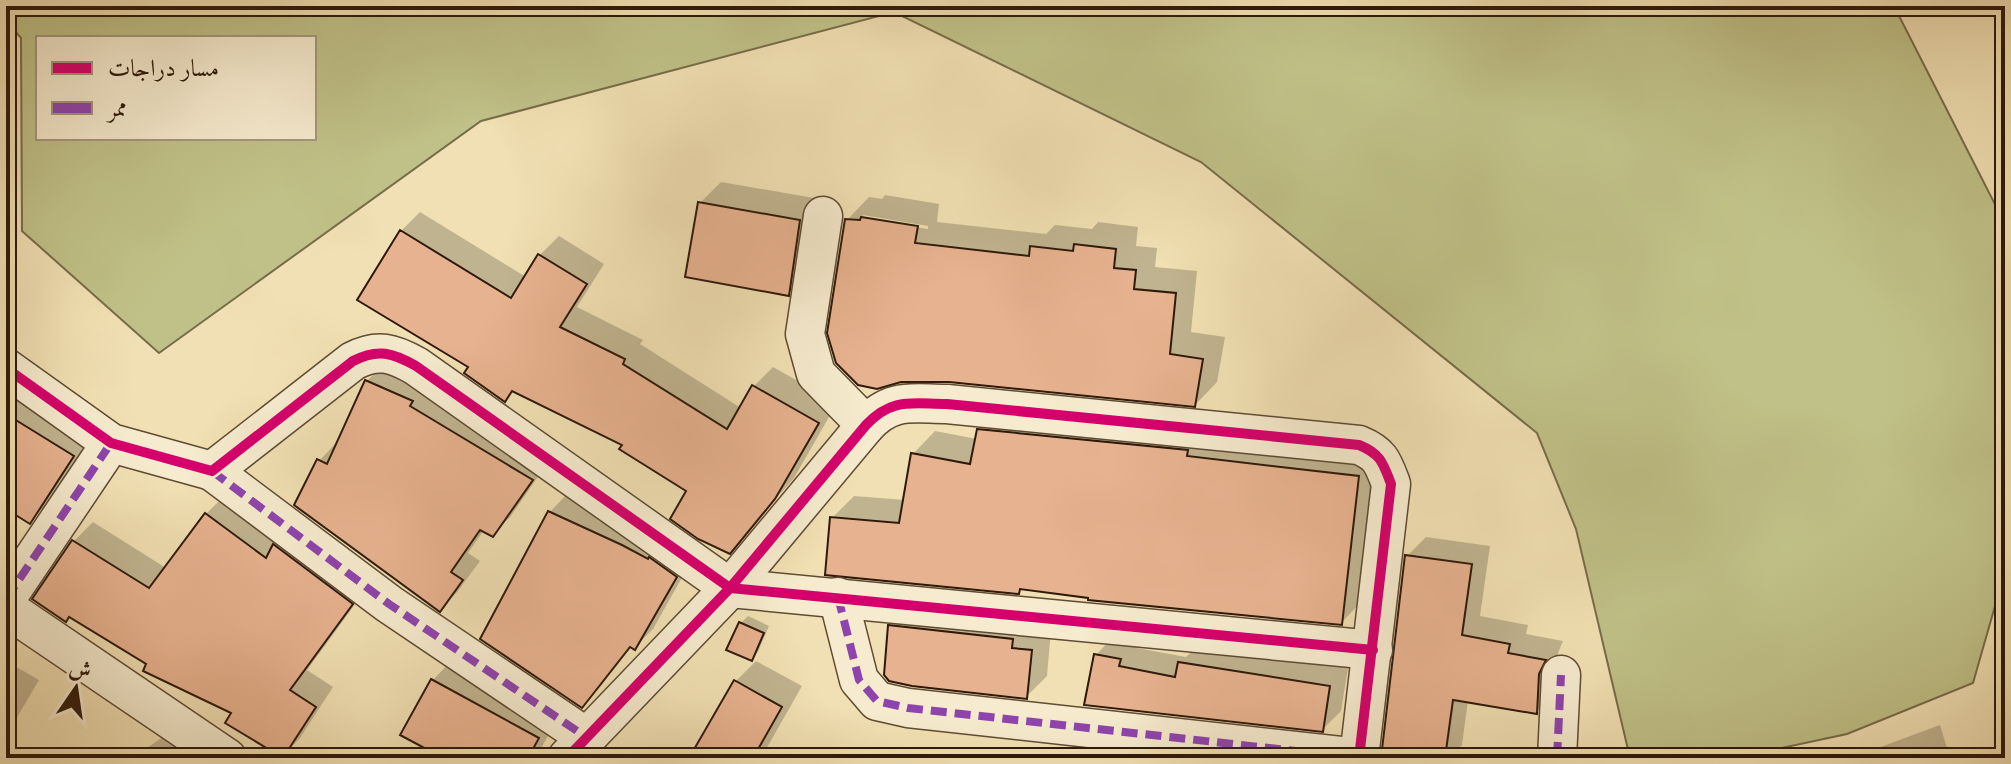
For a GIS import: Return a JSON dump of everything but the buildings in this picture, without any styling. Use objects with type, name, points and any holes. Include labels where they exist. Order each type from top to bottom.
[{"type":"street","points":[[823,216],[805,334],[816,374],[866,425]]},
{"type":"street","points":[[212,471],[353,361],[367,354],[395,353],[730,588],[1373,650]]},
{"type":"street","points":[[6,368],[111,443],[212,471],[577,748],[730,588],[866,425],[879,411],[894,403],[947,404],[1359,445],[1374,451],[1383,463],[1391,484],[1359,758],[908,708],[877,701],[859,680],[838,597]]},
{"type":"street","points":[[6,599],[111,443]]},
{"type":"street","points":[[6,608],[227,758]]},
{"type":"street","points":[[1557,758],[1561,675]]},
{"type":"green space","points":[[6,6],[1894,6],[2005,224],[2005,571],[1973,683],[1847,734],[1734,758],[1630,758],[1576,529],[1537,433],[1201,162],[894,12],[481,121],[159,353],[22,231],[21,38],[6,21]]},
{"type":"marked path","points":[[6,599],[111,443]]},
{"type":"marked path","points":[[212,471],[389,604],[586,737]]},
{"type":"marked path","points":[[838,597],[859,680],[877,701],[908,708],[1359,758]]},
{"type":"marked path","points":[[1557,758],[1561,675]]},
{"type":"cycle path","points":[[6,368],[111,443],[212,471],[353,361],[370,354],[385,354],[416,366],[730,588],[1373,650]]},
{"type":"cycle path","points":[[567,758],[730,588],[866,425],[885,410],[913,403],[1359,445],[1372,452],[1383,465],[1391,484],[1359,758]]}]
